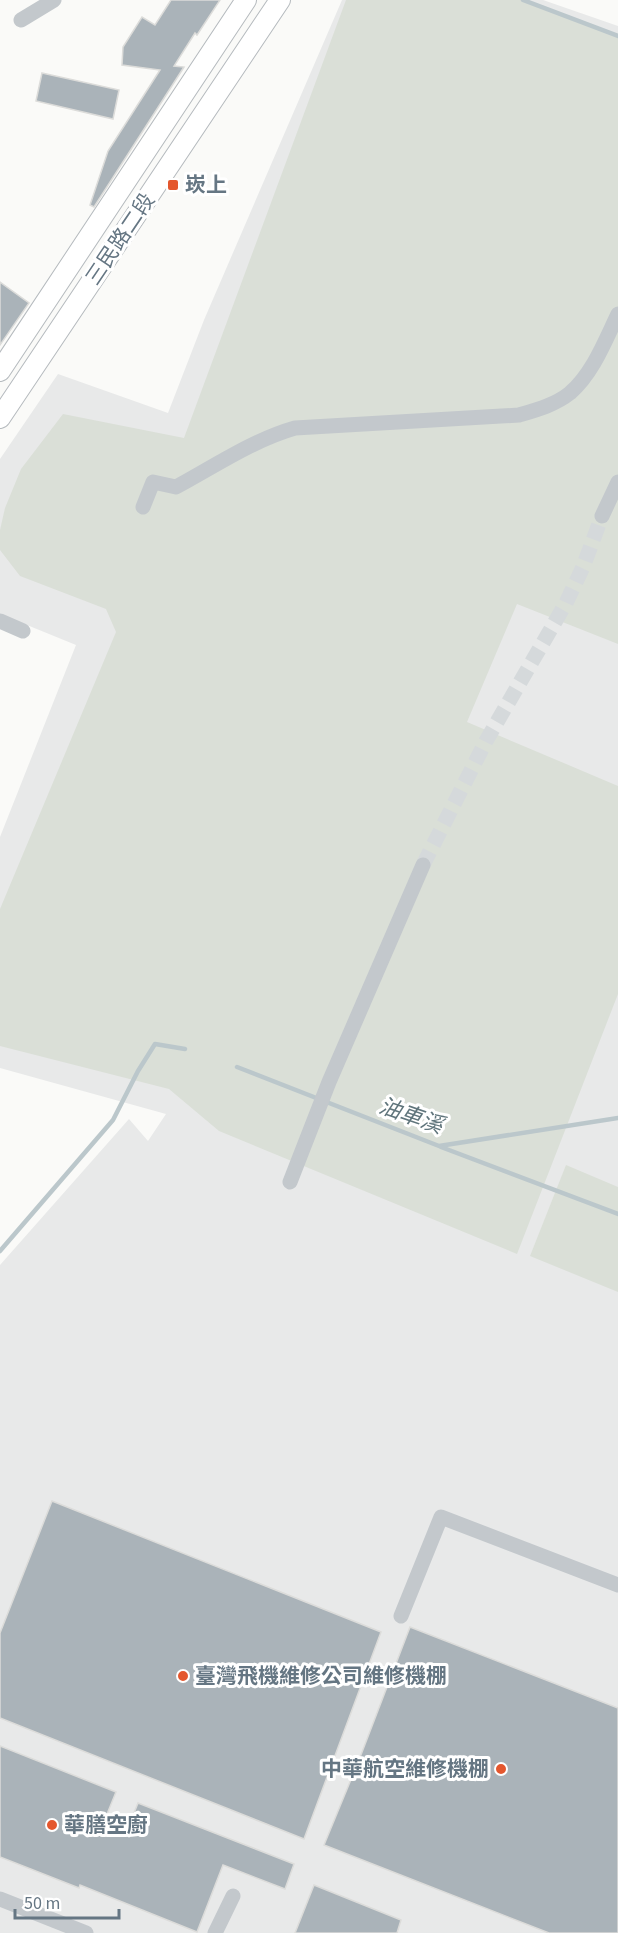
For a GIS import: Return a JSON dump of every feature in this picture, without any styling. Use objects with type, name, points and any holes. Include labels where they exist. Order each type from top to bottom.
[{"type":"main road","name":"三民路二段","points":[[0,371],[246,0]]},
{"type":"main road","name":"三民路二段","points":[[0,418],[280,0]]},
{"type":"street","points":[[21,20],[54,0]]},
{"type":"street","points":[[143,507],[153,482],[176,487],[259,441],[295,428],[519,415],[548,406],[570,393],[590,370],[618,314]]},
{"type":"street","points":[[602,516],[618,482]]},
{"type":"street","points":[[0,621],[23,631]]},
{"type":"street","points":[[290,1182],[329,1082],[423,865]]},
{"type":"street","points":[[401,1616],[441,1517],[618,1585]]},
{"type":"street","points":[[218,1932],[233,1896]]},
{"type":"street","points":[[0,1899],[86,1933]]},
{"type":"shaded area","points":[[342,0],[543,0],[618,26],[618,1933],[0,1933],[0,1265],[129,1119],[148,1141],[166,1114],[0,1068],[0,837],[76,645],[0,614],[0,459],[58,374],[168,413],[204,320]]},
{"type":"shaded area","points":[[346,0],[525,0],[618,36],[618,644],[517,604],[467,722],[618,786],[618,994],[517,1254],[219,1131],[169,1089],[0,1046],[0,909],[116,632],[106,609],[20,576],[0,550],[0,530],[5,508],[21,469],[63,414],[184,438]]},
{"type":"shaded area","points":[[566,1165],[618,1187],[618,1292],[530,1256]]},
{"type":"building","points":[[171,0],[220,0],[174,66],[184,67],[94,207],[90,205],[108,151],[160,70],[122,65],[123,47],[142,17],[155,25]]},
{"type":"building","points":[[42,73],[119,90],[113,119],[36,101]]},
{"type":"building","points":[[0,282],[29,303],[0,345]]},
{"type":"building","name":"臺灣飛機維修公司維修機棚","points":[[52,1501],[381,1632],[304,1839],[0,1718],[0,1633]]},
{"type":"building","name":"中華航空維修機棚","points":[[410,1627],[618,1708],[618,1933],[549,1933],[324,1845]]},
{"type":"building","points":[[0,1746],[116,1792],[105,1819],[128,1828],[138,1803],[294,1864],[285,1889],[223,1865],[197,1932],[80,1885],[79,1888],[0,1857]]},
{"type":"building","points":[[314,1885],[401,1920],[397,1933],[295,1933]]},
{"type":"waterway","points":[[523,0],[618,36]]},
{"type":"waterway","name":"油車溪","points":[[0,1251],[113,1120],[138,1071],[155,1044],[185,1049]]},
{"type":"waterway","name":"油車溪","points":[[237,1067],[439,1146],[618,1118]]},
{"type":"waterway","points":[[441,1147],[618,1214]]},
{"type":"tunnel","points":[[423,865],[486,741],[566,603],[583,567],[602,516]]},
{"type":"place","name":"崁上","points":[[173,185]]},
{"type":"place","name":"臺灣飛機維修公司維修機棚","points":[[183,1676]]},
{"type":"place","name":"中華航空維修機棚","points":[[501,1769]]},
{"type":"place","name":"華膳空廚","points":[[52,1825]]}]
